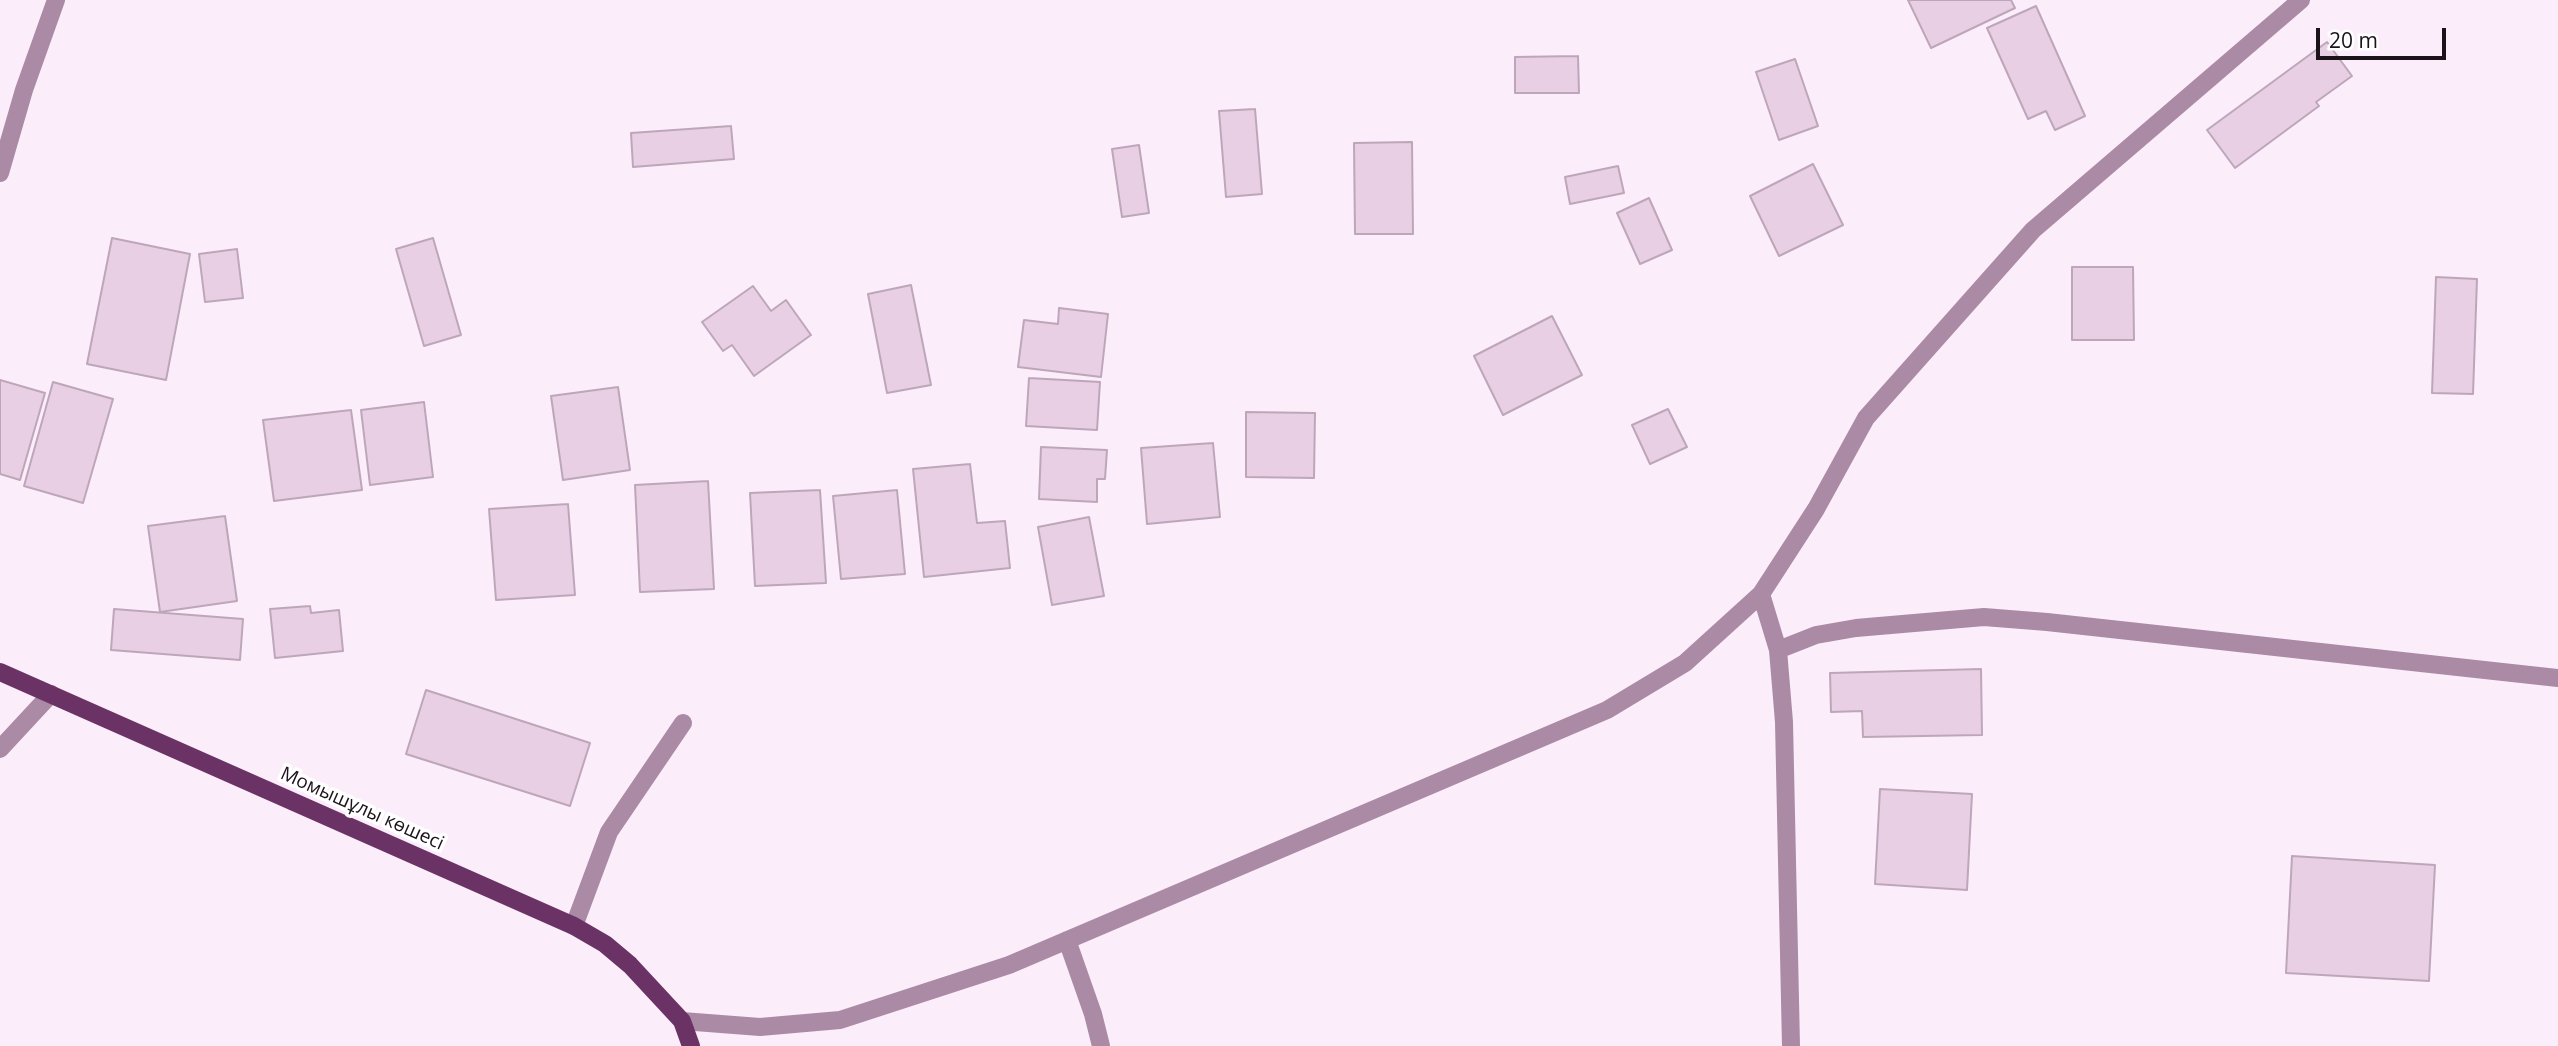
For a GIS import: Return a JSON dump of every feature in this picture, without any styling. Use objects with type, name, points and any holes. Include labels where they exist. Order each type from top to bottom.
[{"type":"main road","name":"Момышұлы көшесі","points":[[0,672],[574,926],[605,944],[630,965],[682,1021]]},
{"type":"main road","points":[[682,1021],[691,1046]]},
{"type":"street","points":[[0,173],[24,90],[55,0]]},
{"type":"street","points":[[682,1021],[760,1027],[840,1020],[1009,965],[1607,710],[1685,663],[1761,594],[1816,509],[1866,418],[2033,230],[2301,0]]},
{"type":"street","points":[[1761,594],[1778,650],[1784,722],[1791,1046]]},
{"type":"street","points":[[1778,650],[1816,635],[1856,628],[1984,617],[2047,621],[2558,678]]},
{"type":"street","points":[[0,748],[51,694]]},
{"type":"street","points":[[574,926],[609,832],[683,723]]},
{"type":"street","points":[[1066,940],[1093,1014],[1101,1046]]},
{"type":"building","points":[[1908,0],[2011,0],[2015,8],[1931,48]]},
{"type":"building","points":[[2036,6],[2085,116],[2055,130],[2046,111],[2028,119],[1987,28]]},
{"type":"building","points":[[2327,42],[2352,76],[2316,102],[2319,106],[2235,168],[2207,130]]},
{"type":"building","points":[[1578,56],[1579,93],[1515,93],[1515,57]]},
{"type":"building","points":[[1795,59],[1818,126],[1779,140],[1756,72]]},
{"type":"building","points":[[1255,109],[1262,194],[1226,197],[1219,111]]},
{"type":"building","points":[[731,126],[734,159],[633,167],[631,133]]},
{"type":"building","points":[[1412,142],[1413,234],[1355,234],[1354,143]]},
{"type":"building","points":[[1139,145],[1149,213],[1122,217],[1112,149]]},
{"type":"building","points":[[1813,164],[1843,225],[1779,256],[1750,196]]},
{"type":"building","points":[[1618,166],[1624,193],[1570,204],[1565,177]]},
{"type":"building","points":[[1649,198],[1672,250],[1640,264],[1617,213]]},
{"type":"building","points":[[112,238],[190,254],[166,380],[87,364]]},
{"type":"building","points":[[433,238],[461,335],[424,346],[396,249]]},
{"type":"building","points":[[237,249],[243,298],[205,302],[199,254]]},
{"type":"building","points":[[2072,267],[2133,267],[2134,340],[2072,340]]},
{"type":"building","points":[[2436,277],[2477,279],[2473,394],[2432,393]]},
{"type":"building","points":[[911,285],[931,385],[887,393],[868,294]]},
{"type":"building","points":[[753,286],[771,311],[786,300],[811,335],[754,376],[732,345],[723,351],[702,322]]},
{"type":"building","points":[[1059,308],[1108,314],[1101,377],[1018,367],[1024,320],[1058,324]]},
{"type":"building","points":[[1552,316],[1582,375],[1503,415],[1474,356]]},
{"type":"building","points":[[1029,378],[1100,382],[1097,430],[1026,426]]},
{"type":"building","points":[[0,380],[45,393],[20,480],[0,474]]},
{"type":"building","points":[[53,382],[113,399],[83,503],[24,486]]},
{"type":"building","points":[[618,387],[630,470],[563,480],[551,396]]},
{"type":"building","points":[[424,402],[433,477],[370,485],[361,410]]},
{"type":"building","points":[[1668,409],[1687,447],[1650,464],[1632,425]]},
{"type":"building","points":[[351,410],[362,490],[274,501],[263,420]]},
{"type":"building","points":[[1246,412],[1315,413],[1314,478],[1246,477]]},
{"type":"building","points":[[1213,443],[1220,517],[1147,524],[1141,448]]},
{"type":"building","points":[[1041,447],[1107,450],[1105,479],[1097,479],[1097,502],[1039,499]]},
{"type":"building","points":[[970,464],[977,523],[1005,521],[1010,568],[924,577],[913,469]]},
{"type":"building","points":[[708,481],[714,589],[640,592],[635,485]]},
{"type":"building","points":[[820,490],[826,583],[755,586],[750,493]]},
{"type":"building","points":[[897,490],[905,574],[841,579],[833,496]]},
{"type":"building","points":[[568,504],[575,595],[496,600],[489,509]]},
{"type":"building","points":[[225,516],[237,601],[160,612],[148,526]]},
{"type":"building","points":[[1089,517],[1104,596],[1052,605],[1038,527]]},
{"type":"building","points":[[310,606],[311,613],[339,610],[343,651],[275,658],[270,609]]},
{"type":"building","points":[[114,609],[243,619],[240,660],[111,650]]},
{"type":"building","points":[[1981,669],[1982,735],[1863,737],[1862,711],[1831,712],[1830,673]]},
{"type":"building","points":[[426,690],[590,743],[570,806],[406,754]]},
{"type":"building","points":[[1880,789],[1972,794],[1967,890],[1875,884]]},
{"type":"building","points":[[2292,856],[2435,865],[2429,981],[2286,973]]}]
